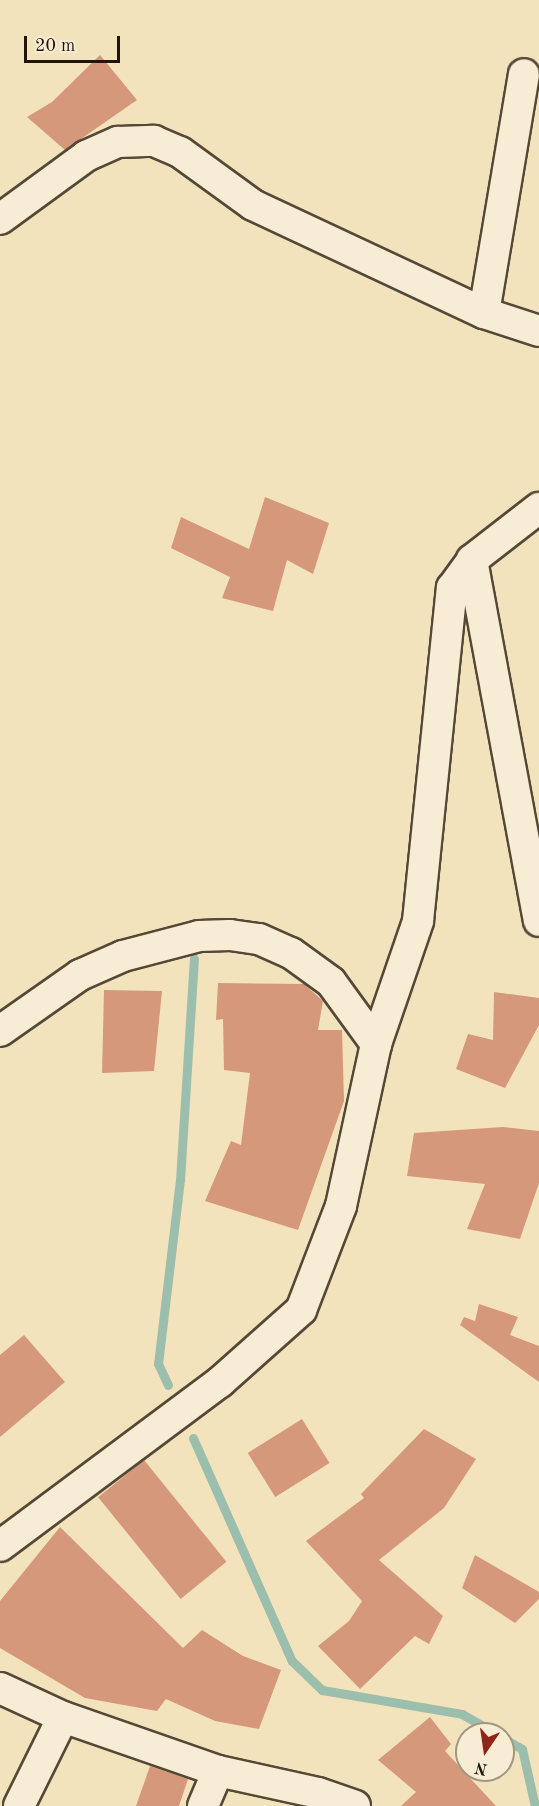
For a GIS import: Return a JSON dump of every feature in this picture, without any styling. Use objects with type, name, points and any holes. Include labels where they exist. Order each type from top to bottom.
[{"type":"street","points":[[484,313],[524,74]]},
{"type":"street","points":[[0,219],[86,156],[118,142],[154,141],[180,152],[253,205],[484,313],[539,331]]},
{"type":"street","points":[[0,1546],[220,1382],[301,1310],[340,1206],[376,1044],[418,921],[439,738],[446,616],[452,588],[472,560],[539,508]]},
{"type":"street","points":[[472,560],[539,921]]},
{"type":"street","points":[[0,1031],[80,975],[123,956],[199,936],[230,935],[259,939],[291,953],[331,981],[376,1044]]},
{"type":"street","points":[[0,1689],[63,1717],[218,1771],[318,1793],[355,1806]]},
{"type":"street","points":[[19,1806],[63,1717]]},
{"type":"street","points":[[203,1806],[218,1771]]},
{"type":"building","points":[[100,55],[137,100],[65,150],[27,117],[52,102]]},
{"type":"building","points":[[265,497],[329,523],[313,574],[287,560],[273,611],[222,598],[230,577],[171,548],[181,517],[249,549]]},
{"type":"building","points":[[218,983],[304,984],[323,1001],[318,1030],[342,1030],[344,1101],[298,1230],[205,1201],[231,1141],[241,1145],[250,1073],[224,1070],[223,1019],[216,1020]]},
{"type":"building","points":[[104,990],[162,991],[154,1071],[102,1073]]},
{"type":"building","points":[[494,992],[539,998],[539,1025],[505,1088],[456,1069],[468,1034],[493,1040]]},
{"type":"building","points":[[503,1127],[539,1131],[539,1183],[520,1239],[467,1229],[485,1184],[407,1176],[414,1133]]},
{"type":"building","points":[[479,1304],[518,1317],[510,1335],[539,1346],[539,1382],[460,1325],[464,1317],[475,1321]]},
{"type":"building","points":[[24,1335],[65,1382],[0,1437],[0,1355]]},
{"type":"building","points":[[302,1419],[330,1463],[275,1497],[248,1453]]},
{"type":"building","points":[[424,1429],[476,1459],[444,1508],[379,1560],[443,1616],[429,1644],[415,1636],[360,1689],[318,1646],[349,1621],[362,1601],[306,1541],[364,1498],[361,1494]]},
{"type":"building","points":[[144,1460],[226,1562],[181,1599],[98,1497]]},
{"type":"building","points":[[60,1527],[183,1648],[202,1630],[243,1656],[281,1670],[259,1729],[215,1721],[166,1699],[157,1711],[85,1698],[0,1648],[0,1601]]},
{"type":"building","points":[[475,1555],[539,1592],[539,1599],[515,1623],[462,1588]]},
{"type":"building","points":[[430,1717],[451,1744],[445,1751],[455,1762],[455,1782],[474,1782],[496,1806],[401,1806],[416,1792],[378,1760]]},
{"type":"building","points":[[150,1766],[188,1779],[179,1806],[136,1806]]},
{"type":"waterway","points":[[168,1385],[158,1364],[180,1180],[194,958]]},
{"type":"waterway","points":[[193,1438],[292,1661],[322,1690],[462,1714],[476,1722]]},
{"type":"waterway","points":[[515,1745],[522,1749],[535,1806]]}]
